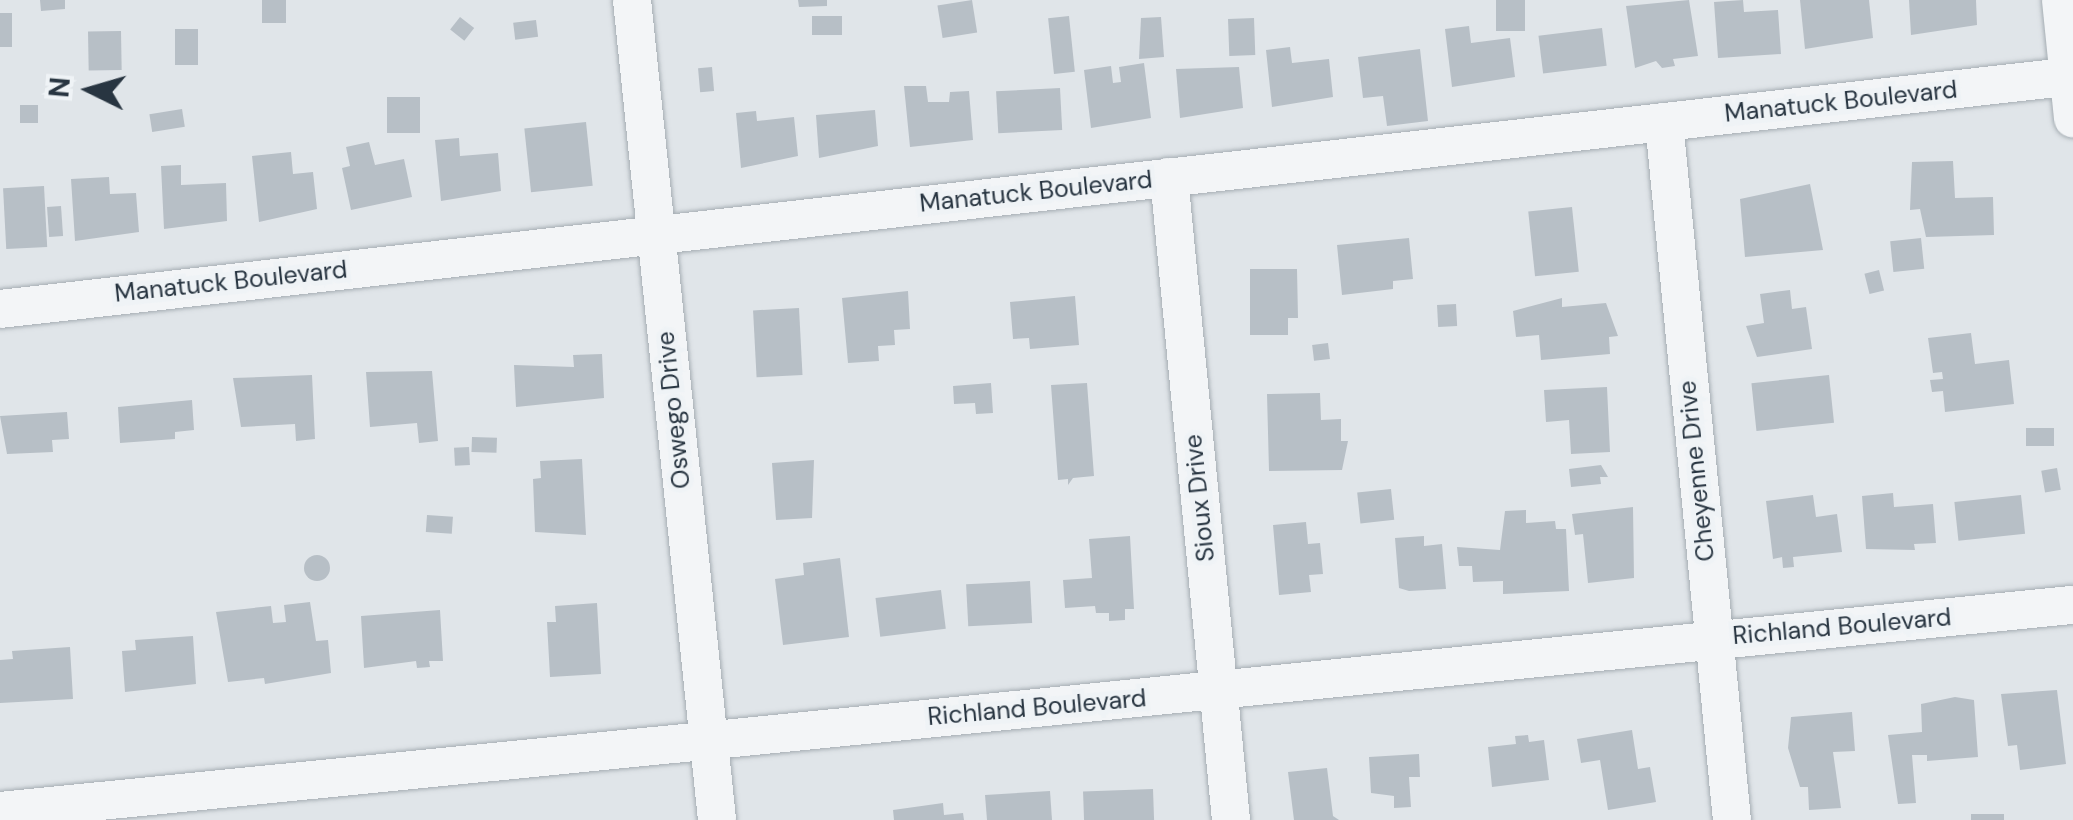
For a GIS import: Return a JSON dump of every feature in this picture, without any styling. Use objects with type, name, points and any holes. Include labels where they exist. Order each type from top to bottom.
[{"type":"street","name":"Oswego Drive","points":[[632,0],[717,820]]},
{"type":"street","points":[[2061,0],[2073,118]]},
{"type":"street","name":"Manatuck Boulevard","points":[[0,308],[2071,76]]},
{"type":"street","name":"Cheyenne Drive","points":[[1664,122],[1732,820]]},
{"type":"street","name":"Sioux Drive","points":[[1168,177],[1231,820]]},
{"type":"street","name":"Richland Boulevard","points":[[0,811],[2073,605]]},
{"type":"building","points":[[40,0],[65,0],[65,9],[41,11]]},
{"type":"building","points":[[262,0],[286,0],[286,23],[262,23]]},
{"type":"building","points":[[798,0],[827,0],[827,6],[799,7]]},
{"type":"building","points":[[972,0],[977,33],[943,38],[937,5]]},
{"type":"building","points":[[1496,0],[1525,0],[1525,31],[1496,31]]},
{"type":"building","points":[[1689,0],[1698,56],[1673,59],[1675,66],[1662,68],[1656,61],[1635,68],[1626,6]]},
{"type":"building","points":[[1743,0],[1744,12],[1778,10],[1781,54],[1718,58],[1714,2]]},
{"type":"building","points":[[1800,0],[1869,0],[1873,38],[1805,49]]},
{"type":"building","points":[[1909,0],[1976,0],[1977,25],[1911,35]]},
{"type":"building","points":[[0,13],[12,13],[12,47],[0,47]]},
{"type":"building","points":[[812,16],[842,16],[842,35],[812,35]]},
{"type":"building","points":[[1069,16],[1075,72],[1054,74],[1048,18]]},
{"type":"building","points":[[460,17],[474,28],[464,41],[450,30]]},
{"type":"building","points":[[1161,17],[1164,57],[1139,59],[1141,18]]},
{"type":"building","points":[[1254,18],[1255,55],[1229,56],[1228,19]]},
{"type":"building","points":[[536,20],[538,37],[515,40],[513,23]]},
{"type":"building","points":[[1469,26],[1471,43],[1510,38],[1515,77],[1452,87],[1445,29]]},
{"type":"building","points":[[1602,28],[1607,66],[1543,74],[1538,36]]},
{"type":"building","points":[[175,29],[198,29],[198,65],[175,65]]},
{"type":"building","points":[[121,31],[122,70],[89,71],[88,32]]},
{"type":"building","points":[[1290,47],[1292,63],[1329,59],[1333,97],[1272,107],[1266,50]]},
{"type":"building","points":[[1420,49],[1428,121],[1387,126],[1383,96],[1363,98],[1358,57]]},
{"type":"building","points":[[1144,63],[1151,118],[1091,128],[1084,70],[1111,66],[1113,83],[1121,82],[1119,67]]},
{"type":"building","points":[[712,67],[714,91],[700,92],[698,68]]},
{"type":"building","points":[[1239,67],[1243,108],[1180,118],[1176,69]]},
{"type":"building","points":[[904,86],[926,86],[928,102],[949,102],[950,92],[969,91],[973,140],[910,147]]},
{"type":"building","points":[[1060,88],[1062,130],[998,133],[996,91]]},
{"type":"building","points":[[387,97],[420,97],[420,133],[387,133]]},
{"type":"building","points":[[20,105],[38,105],[38,123],[20,123]]},
{"type":"building","points":[[182,109],[185,127],[152,132],[149,114]]},
{"type":"building","points":[[875,110],[878,146],[819,158],[816,115]]},
{"type":"building","points":[[756,111],[757,121],[794,117],[798,156],[741,168],[736,113]]},
{"type":"building","points":[[586,122],[593,186],[531,192],[524,128]]},
{"type":"building","points":[[459,138],[460,156],[498,153],[501,191],[441,201],[435,140]]},
{"type":"building","points":[[369,142],[375,165],[404,159],[412,197],[351,210],[342,168],[350,166],[346,147]]},
{"type":"building","points":[[291,152],[293,174],[313,172],[317,209],[259,222],[252,156]]},
{"type":"building","points":[[1953,161],[1955,198],[1993,197],[1994,235],[1926,237],[1920,209],[1910,210],[1912,162]]},
{"type":"building","points":[[181,165],[181,185],[226,183],[227,221],[164,229],[161,166]]},
{"type":"building","points":[[109,177],[110,194],[136,193],[139,232],[75,241],[71,179]]},
{"type":"building","points":[[1810,184],[1823,250],[1745,257],[1740,199]]},
{"type":"building","points":[[44,186],[47,247],[6,249],[3,188]]},
{"type":"building","points":[[61,206],[63,236],[49,237],[47,207]]},
{"type":"building","points":[[1572,207],[1579,272],[1535,276],[1528,212]]},
{"type":"building","points":[[1409,238],[1413,279],[1393,281],[1393,289],[1342,295],[1337,245]]},
{"type":"building","points":[[1921,238],[1924,269],[1893,272],[1890,241]]},
{"type":"building","points":[[1250,269],[1297,269],[1298,318],[1288,318],[1288,335],[1250,335]]},
{"type":"building","points":[[1879,270],[1884,290],[1870,294],[1864,274]]},
{"type":"building","points":[[1790,290],[1792,309],[1806,307],[1812,349],[1757,357],[1746,326],[1764,323],[1760,294]]},
{"type":"building","points":[[908,291],[910,329],[894,330],[895,345],[878,346],[879,361],[848,363],[842,298]]},
{"type":"building","points":[[1075,296],[1079,345],[1030,349],[1029,338],[1013,339],[1010,302]]},
{"type":"building","points":[[1562,298],[1562,307],[1606,303],[1618,336],[1609,337],[1610,354],[1541,360],[1539,335],[1516,337],[1513,311]]},
{"type":"building","points":[[1456,304],[1457,326],[1438,327],[1437,305]]},
{"type":"building","points":[[799,308],[803,375],[757,377],[753,310]]},
{"type":"building","points":[[1971,333],[1975,364],[2009,360],[2014,404],[1945,412],[1943,391],[1932,392],[1930,380],[1943,379],[1942,372],[1933,373],[1928,338]]},
{"type":"building","points":[[1328,343],[1330,359],[1314,361],[1312,345]]},
{"type":"building","points":[[602,354],[604,398],[516,407],[514,365],[574,367],[573,355]]},
{"type":"building","points":[[432,371],[438,441],[419,443],[417,423],[370,427],[366,372]]},
{"type":"building","points":[[312,375],[315,439],[296,441],[295,424],[241,427],[233,378]]},
{"type":"building","points":[[1829,375],[1834,423],[1756,431],[1751,383]]},
{"type":"building","points":[[991,383],[993,413],[976,414],[975,403],[954,404],[953,386]]},
{"type":"building","points":[[1087,383],[1094,476],[1073,478],[1068,485],[1068,479],[1058,480],[1051,385]]},
{"type":"building","points":[[1607,387],[1610,452],[1571,454],[1569,420],[1546,422],[1544,390]]},
{"type":"building","points":[[1320,393],[1321,420],[1341,419],[1341,441],[1348,441],[1342,470],[1269,471],[1267,394]]},
{"type":"building","points":[[192,400],[194,430],[175,432],[175,439],[120,443],[118,407]]},
{"type":"building","points":[[67,412],[69,439],[52,440],[53,452],[7,454],[0,416]]},
{"type":"building","points":[[2026,428],[2054,428],[2054,446],[2026,446]]},
{"type":"building","points":[[472,437],[497,438],[496,453],[471,452]]},
{"type":"building","points":[[469,447],[470,465],[455,466],[454,448]]},
{"type":"building","points":[[582,459],[586,535],[535,532],[533,479],[541,478],[540,461]]},
{"type":"building","points":[[814,460],[812,518],[776,520],[772,463]]},
{"type":"building","points":[[1601,465],[1608,477],[1600,477],[1601,484],[1571,487],[1569,469]]},
{"type":"building","points":[[2057,468],[2061,490],[2045,492],[2041,471]]},
{"type":"building","points":[[1391,489],[1394,520],[1360,523],[1357,493]]},
{"type":"building","points":[[1893,493],[1894,507],[1933,504],[1936,543],[1914,544],[1915,550],[1866,549],[1862,496]]},
{"type":"building","points":[[1813,495],[1816,517],[1837,514],[1842,552],[1793,557],[1794,567],[1783,568],[1782,557],[1773,559],[1766,501]]},
{"type":"building","points":[[2021,495],[2025,534],[1958,541],[1954,502]]},
{"type":"building","points":[[1633,507],[1634,578],[1588,583],[1583,534],[1575,535],[1572,514]]},
{"type":"building","points":[[1526,510],[1526,523],[1555,521],[1556,529],[1566,529],[1569,591],[1503,594],[1503,581],[1473,582],[1472,566],[1459,566],[1457,547],[1500,550],[1505,511]]},
{"type":"building","points":[[427,515],[453,517],[452,534],[426,532]]},
{"type":"building","points":[[1306,522],[1308,544],[1320,543],[1323,574],[1309,575],[1311,592],[1279,595],[1273,525]]},
{"type":"building","points":[[1130,536],[1134,609],[1125,609],[1125,620],[1109,621],[1109,613],[1096,613],[1095,606],[1065,608],[1063,580],[1092,578],[1089,539]]},
{"type":"building","points":[[1424,536],[1424,546],[1442,544],[1446,589],[1399,588],[1395,538]]},
{"type":"building","points":[[317,555],[326,559],[330,568],[326,577],[317,581],[308,577],[304,568],[308,559]]},
{"type":"building","points":[[840,558],[849,637],[783,645],[775,579],[804,575],[803,563]]},
{"type":"building","points":[[1030,581],[1032,623],[968,626],[966,584]]},
{"type":"building","points":[[941,590],[946,629],[880,637],[875,598]]},
{"type":"building","points":[[310,602],[316,641],[328,640],[331,673],[265,684],[264,678],[228,682],[216,612],[271,606],[273,623],[286,622],[284,605]]},
{"type":"building","points":[[597,603],[601,674],[550,677],[547,622],[556,622],[555,606]]},
{"type":"building","points":[[440,610],[443,661],[429,661],[430,667],[417,668],[416,661],[364,668],[361,616]]},
{"type":"building","points":[[193,636],[196,684],[125,692],[122,651],[136,650],[135,640]]},
{"type":"building","points":[[70,647],[73,699],[0,703],[0,660],[13,659],[12,651]]},
{"type":"building","points":[[2057,690],[2066,764],[2020,770],[2017,745],[2008,746],[2001,694]]},
{"type":"building","points":[[1955,697],[1974,700],[1978,757],[1927,761],[1927,755],[1912,755],[1916,803],[1898,804],[1888,735],[1922,732],[1921,704]]},
{"type":"building","points":[[1852,712],[1855,751],[1833,752],[1841,808],[1809,810],[1808,787],[1800,787],[1788,748],[1791,717]]},
{"type":"building","points":[[1632,730],[1638,769],[1650,767],[1656,802],[1608,810],[1600,760],[1581,763],[1577,739]]},
{"type":"building","points":[[1528,735],[1529,742],[1544,740],[1549,780],[1492,787],[1488,747],[1516,744],[1515,736]]},
{"type":"building","points":[[1419,754],[1420,777],[1409,777],[1411,807],[1394,808],[1394,796],[1371,793],[1369,757]]},
{"type":"building","points":[[1327,768],[1333,816],[1339,820],[1294,820],[1288,772]]},
{"type":"building","points":[[1153,789],[1154,820],[1084,820],[1083,791]]},
{"type":"building","points":[[1050,791],[1052,820],[987,820],[985,795]]},
{"type":"building","points":[[943,803],[944,815],[963,813],[964,820],[894,820],[893,810]]},
{"type":"building","points":[[1971,814],[2004,814],[2004,820],[1971,820]]}]
